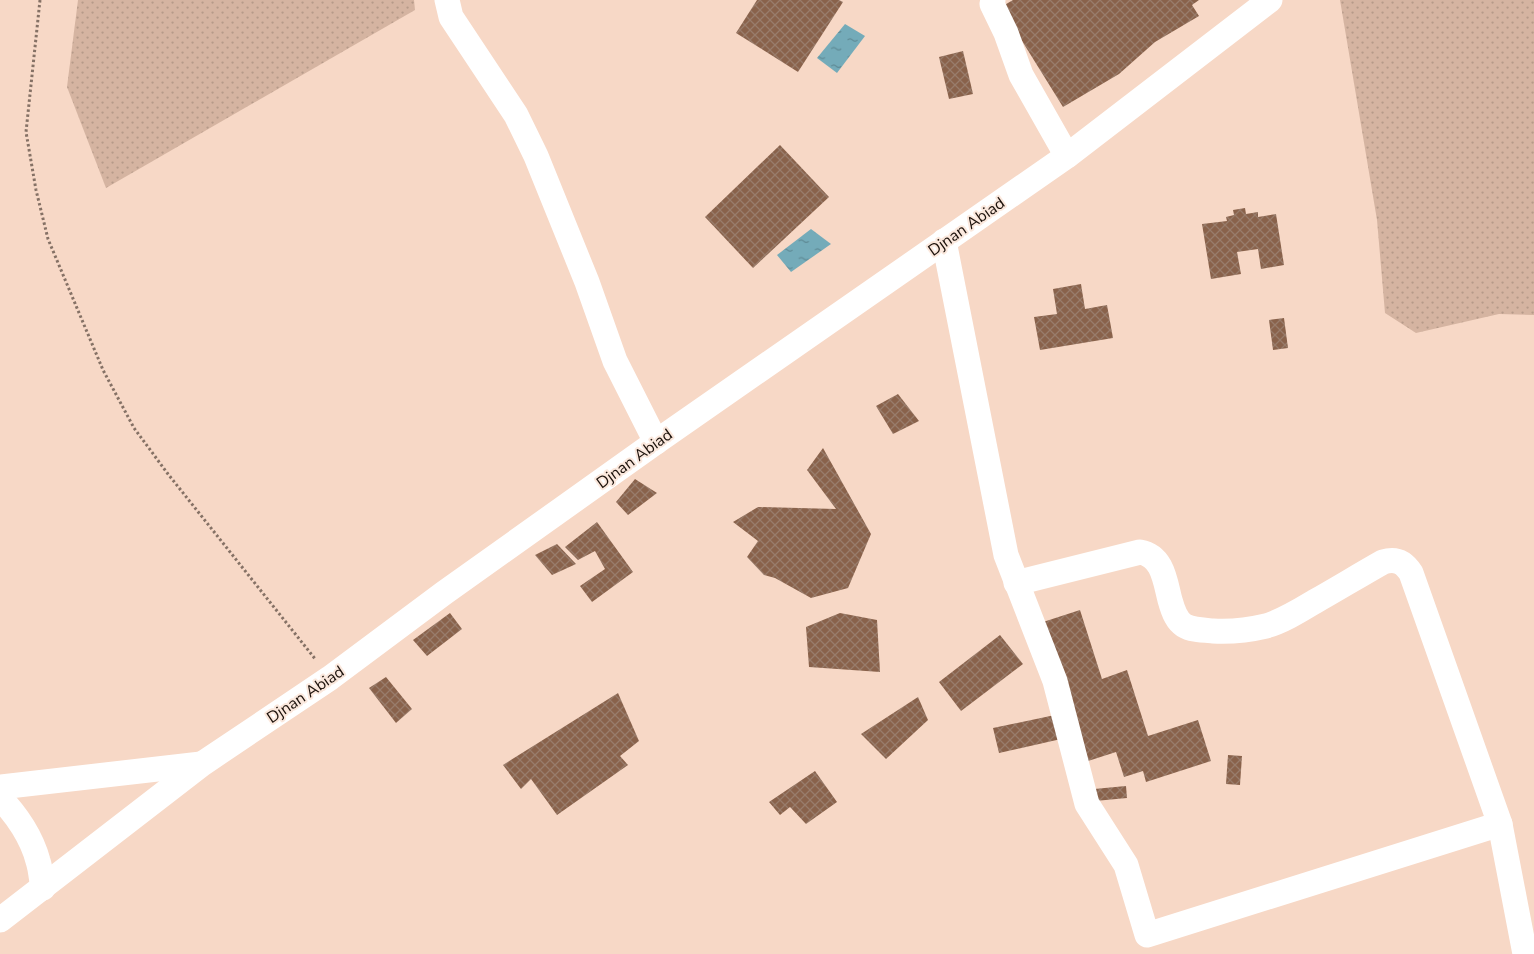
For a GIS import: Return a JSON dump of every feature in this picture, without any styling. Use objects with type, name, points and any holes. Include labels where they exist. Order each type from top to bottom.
[{"type":"street","points":[[446,0],[451,17],[516,115],[536,156],[587,282],[615,361],[656,442]]},
{"type":"street","points":[[993,0],[992,4],[1006,34],[1021,75],[1067,156]]},
{"type":"street","name":"Djnan Abiad","points":[[0,920],[202,764],[330,678],[444,593],[656,442],[1067,156],[1270,0]]},
{"type":"street","points":[[944,241],[1006,556],[1055,681],[1087,804],[1126,865],[1147,935],[1500,824]]},
{"type":"street","points":[[1016,583],[1140,552],[1156,560],[1163,571],[1174,614],[1184,627],[1193,630],[1238,631],[1268,625],[1287,617],[1383,562],[1399,561],[1407,566],[1500,824],[1525,954]]},
{"type":"street","points":[[0,787],[202,764]]},
{"type":"street","points":[[0,798],[10,808],[29,838],[38,861],[43,888]]},
{"type":"path","points":[[40,0],[26,132],[36,190],[48,239],[103,370],[134,428],[168,474],[330,678]]},
{"type":"shaded area","points":[[78,0],[414,0],[415,10],[106,188],[67,87]]},
{"type":"shaded area","points":[[1340,0],[1534,0],[1534,315],[1499,314],[1416,333],[1385,313],[1377,220]]},
{"type":"water","points":[[845,24],[865,36],[837,73],[817,58]]},
{"type":"water","points":[[811,229],[831,244],[791,272],[777,255]]},
{"type":"building","points":[[757,0],[839,0],[843,2],[798,72],[736,33]]},
{"type":"building","points":[[1013,0],[1199,0],[1192,5],[1199,16],[1155,42],[1119,74],[1063,107],[1001,7]]},
{"type":"building","points":[[963,51],[973,94],[949,99],[939,57]]},
{"type":"building","points":[[780,145],[829,197],[753,268],[705,217]]},
{"type":"building","points":[[1245,208],[1246,214],[1258,212],[1258,217],[1276,214],[1284,265],[1261,269],[1258,249],[1237,252],[1241,274],[1211,279],[1202,224],[1227,221],[1226,217],[1234,215],[1233,210]]},
{"type":"building","points":[[1081,284],[1085,309],[1107,305],[1113,338],[1040,350],[1034,317],[1057,314],[1053,289]]},
{"type":"building","points":[[1284,318],[1288,348],[1273,350],[1269,320]]},
{"type":"building","points":[[898,394],[919,421],[893,434],[876,406]]},
{"type":"building","points":[[823,448],[871,534],[848,588],[811,598],[775,578],[764,575],[747,557],[758,541],[733,522],[758,507],[836,509],[807,470]]},
{"type":"building","points":[[635,479],[657,493],[628,515],[616,502]]},
{"type":"building","points":[[597,522],[633,572],[592,602],[580,586],[605,569],[595,551],[578,560],[565,547]]},
{"type":"building","points":[[557,544],[576,564],[552,575],[535,555]]},
{"type":"building","points":[[1080,610],[1102,679],[1127,670],[1148,736],[1198,720],[1211,761],[1146,782],[1143,771],[1124,777],[1116,752],[1085,762],[1040,623]]},
{"type":"building","points":[[450,613],[462,629],[427,656],[413,640]]},
{"type":"building","points":[[840,613],[877,620],[880,672],[809,667],[806,627]]},
{"type":"building","points":[[1000,635],[1023,664],[961,711],[939,682]]},
{"type":"building","points":[[386,677],[412,709],[396,723],[369,688]]},
{"type":"building","points":[[618,693],[639,741],[620,756],[628,765],[557,815],[531,779],[521,789],[503,765]]},
{"type":"building","points":[[918,697],[928,720],[886,759],[861,734]]},
{"type":"building","points":[[1055,715],[1061,739],[999,753],[993,728]]},
{"type":"building","points":[[1228,755],[1242,756],[1240,785],[1226,784]]},
{"type":"building","points":[[815,771],[837,802],[806,824],[790,807],[780,815],[769,802]]},
{"type":"building","points":[[1126,786],[1127,798],[1095,801],[1094,789]]}]
